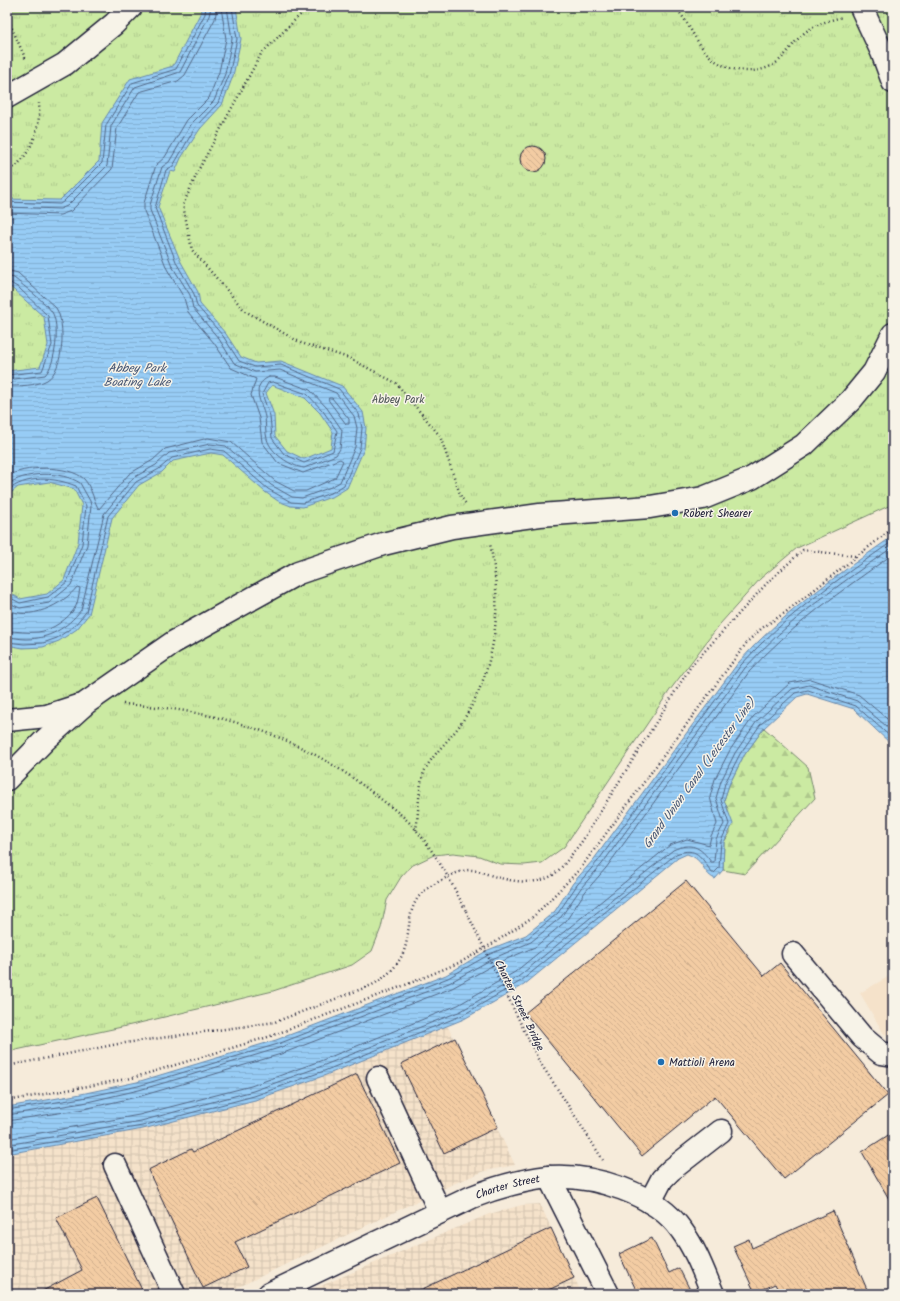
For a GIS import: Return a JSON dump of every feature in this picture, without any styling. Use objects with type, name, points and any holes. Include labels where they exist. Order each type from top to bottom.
[{"type":"street","points":[[7,97],[65,64],[114,24],[131,7]]},
{"type":"street","points":[[862,9],[893,82]]},
{"type":"street","points":[[7,779],[45,740],[86,703],[174,642],[298,573],[383,544],[452,528],[540,515],[650,506],[703,498],[752,478],[804,445],[851,400],[874,372],[893,334]]},
{"type":"street","points":[[7,720],[47,716],[86,703]]},
{"type":"street","points":[[793,954],[862,1037],[881,1053],[893,1055]]},
{"type":"street","points":[[378,1078],[440,1212]]},
{"type":"street","points":[[650,1202],[662,1179],[670,1170],[721,1131]]},
{"type":"street","points":[[115,1165],[174,1294]]},
{"type":"street","points":[[549,1177],[608,1294]]},
{"type":"street","name":"Charter Street","points":[[269,1294],[472,1197],[501,1186],[549,1177],[603,1183],[627,1189],[650,1202],[667,1215],[682,1230],[695,1252],[713,1294]]},
{"type":"path","points":[[302,7],[300,15],[261,54],[199,169],[183,205],[192,250],[245,310],[300,343],[349,358],[396,383],[440,436],[461,497],[480,523],[490,544],[496,580],[496,622],[491,654],[482,682],[473,703],[461,723],[424,771],[421,786],[420,812],[416,830]]},
{"type":"path","points":[[675,7],[684,17],[695,40],[704,50],[725,67],[738,70],[765,69],[776,63],[801,35],[819,23],[862,9]]},
{"type":"path","points":[[7,17],[38,87],[39,125],[29,148],[20,163],[7,173]]},
{"type":"path","points":[[7,1101],[132,1078],[268,1036],[408,984],[461,962],[497,941],[534,916],[580,869],[748,641],[762,628],[786,612],[855,556],[893,528]]},
{"type":"path","points":[[7,1066],[118,1044],[275,1022],[372,985],[384,978],[394,969],[402,955],[407,940],[411,911],[414,902],[431,886],[448,877],[470,870],[512,881],[542,880],[553,875],[581,843],[691,666],[768,582],[803,550],[855,556]]},
{"type":"path","name":"Charter Street Bridge","points":[[86,703],[172,708],[231,720],[262,730],[293,742],[348,774],[416,830],[448,877],[539,1061],[603,1158],[603,1183]]},
{"type":"shaded area","points":[[893,974],[893,1036],[884,1034],[860,993]]},
{"type":"shaded area","points":[[447,1025],[515,1165],[485,1171],[453,1184],[224,1294],[7,1294],[7,1154],[143,1129],[255,1100],[326,1075]]},
{"type":"shaded area","points":[[540,1204],[582,1294],[302,1294],[489,1214],[522,1205]]},
{"type":"green space","name":"Abbey Park","points":[[7,7],[893,7],[893,504],[797,548],[761,578],[720,624],[670,690],[564,847],[542,863],[524,865],[500,864],[479,856],[453,853],[434,855],[411,866],[401,877],[387,900],[381,928],[372,951],[352,965],[273,991],[131,1025],[7,1052]]},
{"type":"green space","points":[[764,728],[808,767],[815,798],[745,874],[723,870],[724,842],[730,833],[728,809],[724,800],[729,785],[743,757]]},
{"type":"water","name":"Abbey Park Boating Lake","points":[[202,7],[236,7],[241,39],[233,76],[222,105],[200,129],[181,158],[175,172],[170,171],[158,207],[181,262],[198,292],[200,304],[226,334],[241,357],[256,363],[281,361],[342,386],[363,412],[366,428],[364,449],[347,488],[334,496],[303,507],[291,506],[278,501],[265,492],[223,455],[211,453],[173,461],[162,472],[139,485],[112,518],[89,614],[77,629],[59,641],[43,647],[23,648],[7,645],[7,591],[20,599],[47,594],[64,580],[78,543],[82,505],[74,489],[49,482],[18,487],[7,496],[7,371],[40,367],[48,345],[44,317],[7,284],[7,199],[60,200],[99,161],[102,123],[130,79],[173,66],[201,12]],"holes":[[[272,385],[305,398],[320,413],[333,432],[331,448],[304,459],[287,451],[275,436],[274,415],[266,393]]]},
{"type":"water","name":"Grand Union Canal (Leicester Line)","points":[[893,536],[893,746],[854,709],[807,694],[797,697],[764,728],[743,757],[729,785],[724,800],[733,824],[724,842],[723,870],[715,879],[707,873],[701,863],[693,857],[687,854],[678,858],[524,985],[464,1019],[326,1075],[255,1100],[143,1129],[7,1154],[7,1107],[81,1094],[137,1082],[276,1040],[446,975],[488,950],[526,935],[555,911],[573,883],[594,859],[738,663],[773,627],[792,611]]},
{"type":"building","points":[[533,146],[542,150],[546,159],[542,168],[533,172],[524,168],[520,159],[524,150]]},
{"type":"building","name":"Mattioli Arena","points":[[686,881],[764,976],[780,963],[888,1095],[784,1179],[715,1096],[642,1156],[525,1013]]},
{"type":"building","points":[[455,1038],[498,1127],[444,1153],[401,1064]]},
{"type":"building","points":[[357,1074],[400,1163],[235,1242],[247,1267],[203,1288],[148,1170],[191,1149],[193,1152]]},
{"type":"building","points":[[893,1132],[893,1206],[862,1152]]},
{"type":"building","points":[[97,1198],[144,1294],[37,1294],[82,1270],[56,1218]]},
{"type":"building","points":[[833,1211],[869,1294],[780,1294],[775,1284],[755,1293],[733,1246],[749,1239],[752,1248]]},
{"type":"building","points":[[551,1228],[574,1278],[540,1294],[412,1294]]},
{"type":"building","points":[[652,1238],[669,1273],[679,1268],[692,1294],[638,1294],[619,1254]]},
{"type":"place","name":"Robert Shearer","points":[[675,513]]},
{"type":"place","name":"Mattioli Arena","points":[[661,1062]]}]
